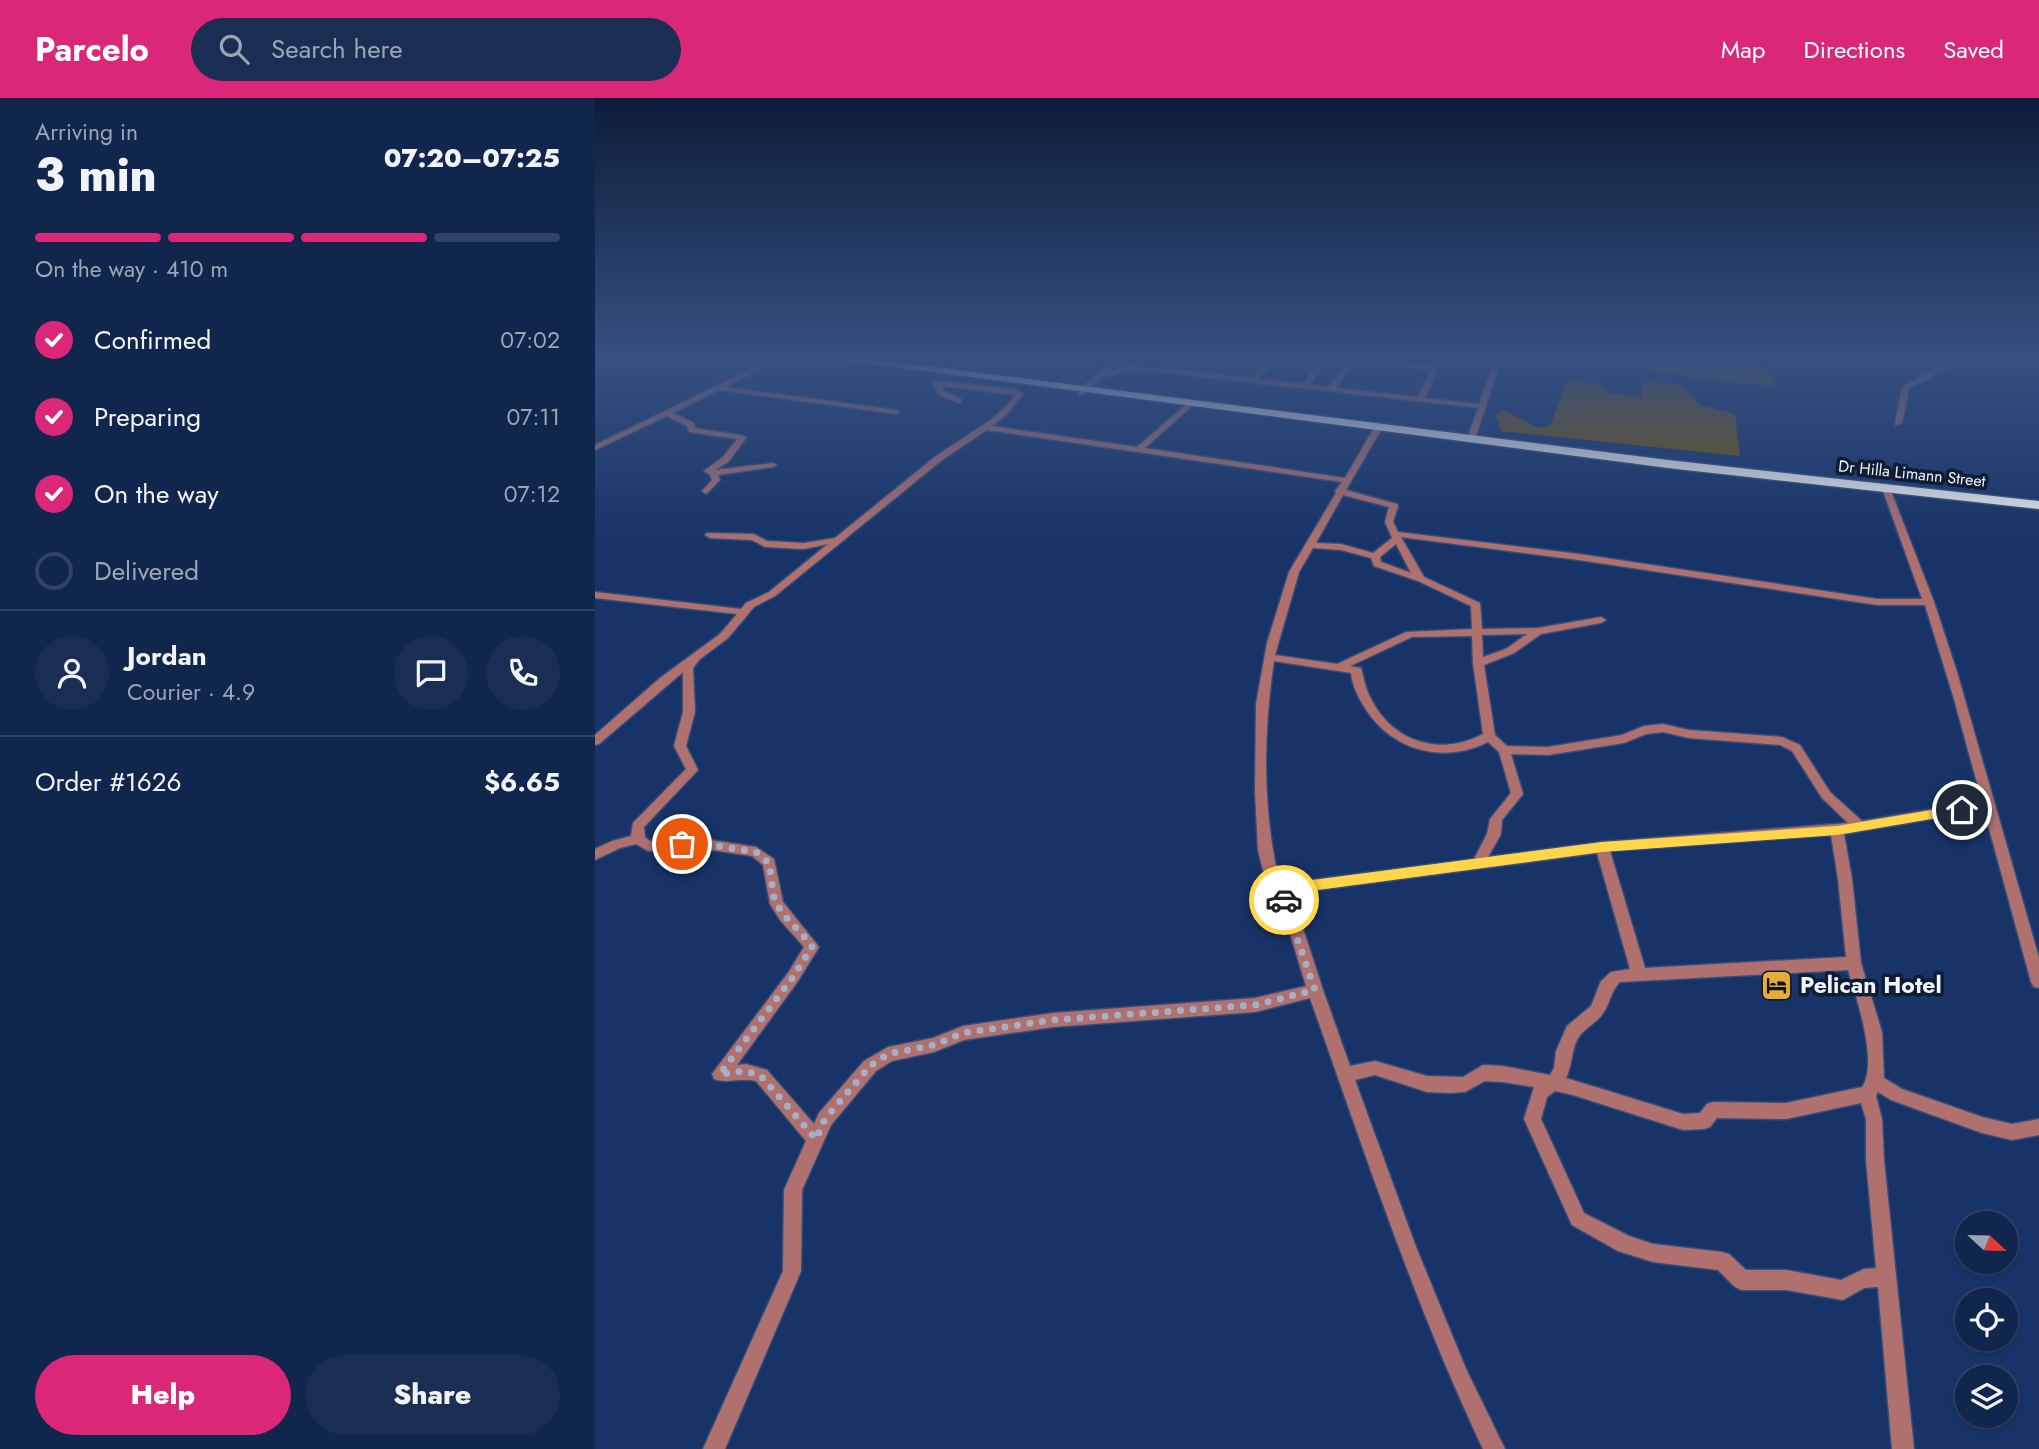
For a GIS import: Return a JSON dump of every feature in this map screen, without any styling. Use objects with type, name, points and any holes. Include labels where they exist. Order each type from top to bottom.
[{"type":"highway","name":"Dr Hilla Limann Street","points":[[1312,420],[2039,505]]},
{"type":"street","points":[[595,448],[653,420]]},
{"type":"street","points":[[677,420],[691,425],[692,430],[742,438],[725,460],[708,471],[713,473],[773,465]]},
{"type":"street","points":[[595,594],[742,612],[772,594],[941,456],[993,420]]},
{"type":"street","points":[[1138,450],[1171,420]]},
{"type":"street","points":[[1471,439],[1477,420]]},
{"type":"street","points":[[985,427],[1138,450],[1342,486],[1394,506],[1389,522],[1407,551],[1414,571],[1421,579]]},
{"type":"street","points":[[1378,428],[1294,572],[1270,657],[1262,704],[1261,792],[1265,850],[1275,890],[1288,904],[1315,990],[1407,1248],[1459,1376],[1494,1449]]},
{"type":"street","points":[[595,440],[614,439]]},
{"type":"street","points":[[706,491],[716,480],[713,473]]},
{"type":"street","points":[[1886,488],[1929,602],[1960,699],[2007,884],[2039,982]]},
{"type":"street","points":[[710,535],[754,537],[765,544],[804,546],[835,540]]},
{"type":"street","points":[[1375,556],[1396,537],[1579,557],[1877,602],[1929,602]]},
{"type":"street","points":[[1309,545],[1341,547],[1375,556]]},
{"type":"street","points":[[1375,556],[1377,564],[1421,579],[1476,605],[1478,663],[1489,736],[1504,750],[1517,794],[1496,819],[1494,834],[1479,862]]},
{"type":"street","points":[[595,741],[697,655],[724,636],[739,621],[742,612]]},
{"type":"street","points":[[1341,666],[1410,634],[1538,631],[1601,620]]},
{"type":"street","points":[[1478,663],[1510,651],[1538,631]]},
{"type":"street","points":[[638,839],[638,826],[692,770],[680,746],[689,712],[688,668],[697,655]]},
{"type":"street","points":[[1270,657],[1357,670],[1356,680],[1372,713],[1408,742],[1450,751],[1468,748],[1489,736]]},
{"type":"street","points":[[1504,750],[1548,751],[1624,739],[1644,730],[1663,728],[1689,733],[1781,741],[1796,748],[1826,795],[1860,827]]},
{"type":"street","points":[[1275,890],[1602,847],[1837,830],[1987,805]]},
{"type":"street","points":[[1837,830],[1846,879],[1854,963],[1874,1032],[1872,1088],[1875,1160],[1903,1449]]},
{"type":"street","points":[[595,855],[617,844],[638,839],[648,846],[698,843],[756,852],[769,863],[774,898],[781,911],[801,930],[812,947],[793,977],[720,1074],[746,1071],[761,1076],[816,1139]]},
{"type":"street","points":[[1602,847],[1639,974]]},
{"type":"street","points":[[1854,963],[1616,976],[1606,986],[1597,1010],[1573,1031],[1564,1051],[1562,1070],[1555,1082],[1540,1092],[1532,1119],[1578,1219],[1625,1244],[1653,1253],[1722,1261],[1742,1280],[1786,1280],[1843,1290],[1861,1279],[1877,1276],[1887,1279]]},
{"type":"street","points":[[714,1449],[792,1271],[793,1190],[825,1119],[870,1066],[888,1054],[934,1045],[963,1033],[1053,1020],[1255,1005],[1315,990]]},
{"type":"street","points":[[1346,1074],[1375,1068],[1427,1084],[1465,1084],[1483,1073],[1555,1082],[1683,1122],[1704,1121],[1713,1110],[1736,1108],[1774,1112],[1808,1108],[1872,1088],[1982,1125],[2012,1132],[2039,1127]]},
{"type":"shaded area","points":[[1498,420],[1523,420],[1539,428],[1550,426],[1552,420],[1736,420],[1740,456],[1501,431]]},
{"type":"way so far","points":[[682,844],[698,843],[756,852],[769,863],[774,898],[781,911],[801,930],[812,947],[793,977],[720,1074],[746,1071],[761,1076],[816,1139],[825,1119],[870,1066],[888,1054],[934,1045],[963,1033],[1053,1020],[1255,1005],[1315,990],[1288,904],[1284,900]]},
{"type":"place","name":"Pelican Hotel","points":[[1777,985]]},
{"type":"route","points":[[1284,900],[1275,890],[1602,847],[1689,843],[1837,830],[1962,810]]}]
